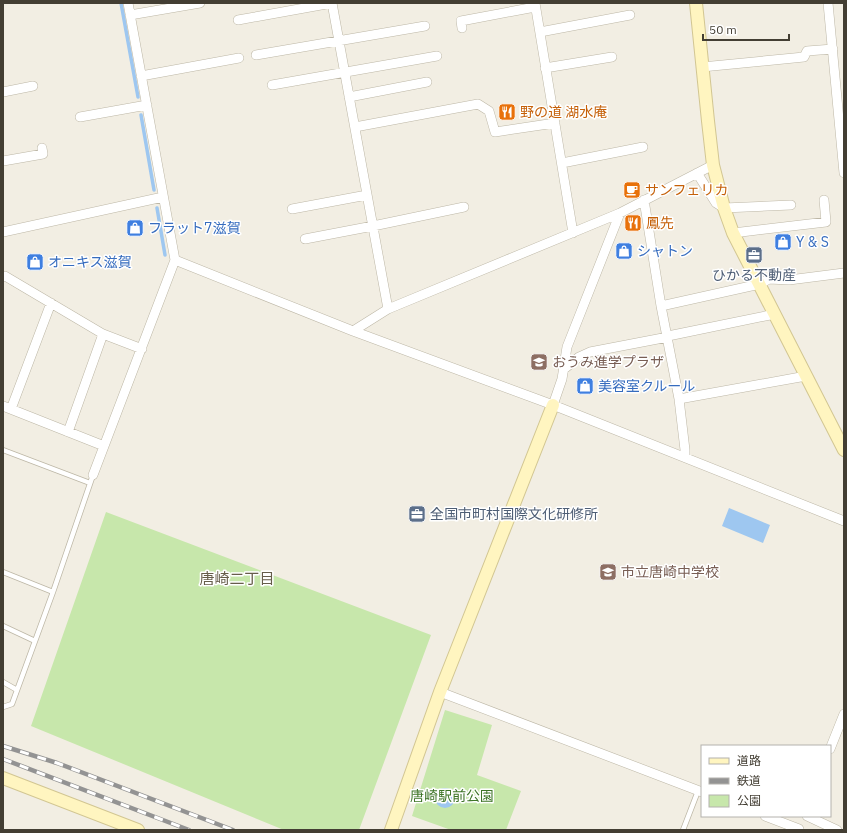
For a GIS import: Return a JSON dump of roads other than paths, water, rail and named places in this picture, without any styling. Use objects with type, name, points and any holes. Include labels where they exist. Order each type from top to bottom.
[{"type":"street","points":[[92,479],[175,260],[128,3]]},
{"type":"street","points":[[130,15],[200,3]]},
{"type":"street","points":[[238,20],[332,3],[388,309]]},
{"type":"street","points":[[696,3],[713,165],[724,208],[733,233],[844,450]]},
{"type":"street","points":[[828,3],[844,173]]},
{"type":"street","points":[[462,28],[461,21],[535,5],[573,233]]},
{"type":"street","points":[[540,32],[630,15]]},
{"type":"street","points":[[256,55],[425,26]]},
{"type":"street","points":[[702,67],[804,57],[807,51],[833,48]]},
{"type":"street","points":[[272,85],[437,56]]},
{"type":"street","points":[[545,68],[612,57]]},
{"type":"street","points":[[141,76],[239,58]]},
{"type":"street","points":[[349,97],[427,82]]},
{"type":"street","points":[[3,92],[33,86]]},
{"type":"street","points":[[355,127],[478,104],[489,111],[494,132],[555,123]]},
{"type":"street","points":[[80,117],[147,105]]},
{"type":"street","points":[[562,163],[643,147]]},
{"type":"street","points":[[3,161],[43,154],[42,148]]},
{"type":"street","points":[[353,331],[388,309],[620,213],[713,165]]},
{"type":"street","points":[[697,173],[716,203],[724,208],[791,205]]},
{"type":"street","points":[[292,209],[367,195]]},
{"type":"street","points":[[3,232],[163,197]]},
{"type":"street","points":[[644,200],[661,306],[679,399],[686,450],[685,457]]},
{"type":"street","points":[[733,233],[826,222],[824,200]]},
{"type":"street","points":[[305,239],[464,207]]},
{"type":"street","points":[[395,829],[440,692],[553,405],[562,379],[567,347],[620,213]]},
{"type":"street","points":[[175,260],[353,331],[553,405],[844,521]]},
{"type":"street","points":[[661,306],[760,284],[769,279],[789,280],[844,273]]},
{"type":"street","points":[[3,277],[5,276],[103,334],[142,349]]},
{"type":"street","points":[[51,303],[7,408],[104,446]]},
{"type":"street","points":[[564,368],[579,357],[590,352],[775,314]]},
{"type":"street","points":[[68,432],[103,334]]},
{"type":"street","points":[[679,399],[806,376]]},
{"type":"street","points":[[440,692],[700,791]]},
{"type":"street","points":[[831,746],[844,714]]},
{"type":"street","points":[[3,778],[138,830]]},
{"type":"street","points":[[768,817],[798,829],[804,817]]},
{"type":"street","points":[[807,817],[837,830]]},
{"type":"lane","points":[[3,450],[92,479],[12,704],[3,707]]},
{"type":"lane","points":[[3,572],[53,592]]},
{"type":"lane","points":[[3,626],[35,641]]},
{"type":"lane","points":[[3,682],[17,690]]},
{"type":"lane","points":[[683,830],[700,791]]},
{"type":"water","points":[[729,508],[770,525],[763,543],[722,526]]},
{"type":"water","points":[[445,788],[452,791],[455,798],[452,805],[445,808],[438,805],[435,798],[438,791]]},
{"type":"waterway","points":[[121,3],[138,97]]},
{"type":"waterway","points":[[141,115],[154,190]]},
{"type":"waterway","points":[[157,208],[165,255]]},
{"type":"railway","points":[[3,746],[57,763],[233,830]]},
{"type":"railway","points":[[3,759],[189,830]]},
{"type":"place","name":"野の道 湖水庵","points":[[507,112]]},
{"type":"place","name":"サンフェリカ","points":[[632,190]]},
{"type":"place","name":"鳳先","points":[[633,223]]},
{"type":"place","name":"フラット7滋賀","points":[[135,228]]},
{"type":"place","name":"Y & S","points":[[783,242]]},
{"type":"place","name":"シャトン","points":[[624,251]]},
{"type":"place","name":"ひかる不動産","points":[[754,255]]},
{"type":"place","name":"オニキス滋賀","points":[[35,262]]},
{"type":"place","name":"おうみ進学プラザ","points":[[539,362]]},
{"type":"place","name":"美容室クルール","points":[[585,386]]},
{"type":"place","name":"全国市町村国際文化研修所","points":[[417,514]]},
{"type":"place","name":"市立唐崎中学校","points":[[608,572]]},
{"type":"district","name":"唐崎二丁目","points":[[237,579]]},
{"type":"park label","name":"唐崎駅前公園","points":[[452,796]]}]
